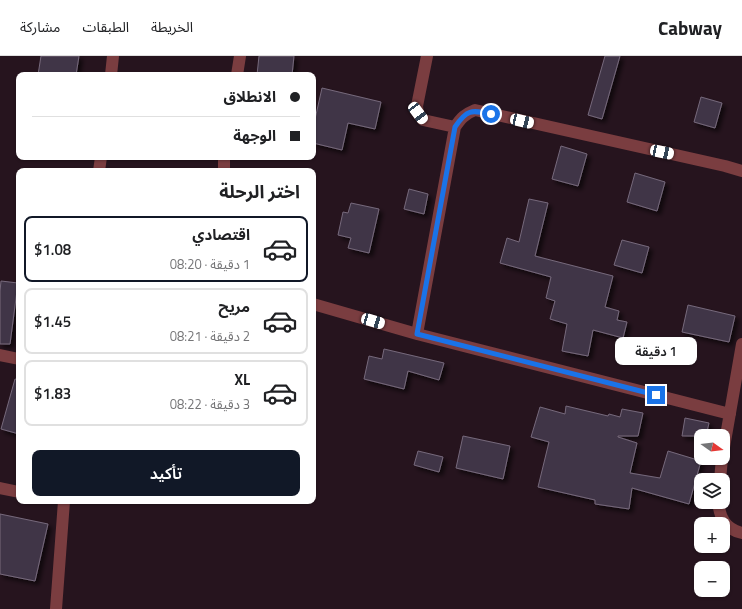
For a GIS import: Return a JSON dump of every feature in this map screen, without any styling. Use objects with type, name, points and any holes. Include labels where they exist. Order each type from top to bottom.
[{"type":"street","points":[[111,72],[113,56]]},
{"type":"street","points":[[237,72],[240,56]]},
{"type":"street","points":[[427,56],[417,106],[418,113],[423,120],[455,127]]},
{"type":"street","points":[[417,334],[455,127],[461,117],[468,113],[475,110],[742,171]]},
{"type":"street","points":[[316,305],[417,334],[730,414]]},
{"type":"street","points":[[727,429],[742,344]]},
{"type":"street","points":[[0,355],[16,358]]},
{"type":"street","points":[[0,488],[16,491]]},
{"type":"street","points":[[56,609],[62,504]]},
{"type":"street","points":[[719,509],[724,522],[733,531],[742,533]]},
{"type":"building","points":[[41,56],[79,56],[76,72],[38,72]]},
{"type":"building","points":[[259,56],[294,56],[292,72],[257,72]]},
{"type":"building","points":[[605,56],[620,56],[602,119],[588,115]]},
{"type":"building","points":[[322,88],[381,102],[375,129],[348,123],[342,150],[316,144],[316,115]]},
{"type":"building","points":[[701,97],[722,103],[715,128],[694,122]]},
{"type":"building","points":[[561,146],[587,154],[578,186],[552,179]]},
{"type":"building","points":[[635,173],[665,182],[657,211],[627,202]]},
{"type":"building","points":[[409,189],[428,194],[424,214],[404,209]]},
{"type":"building","points":[[529,199],[548,203],[535,256],[613,276],[605,307],[619,311],[617,320],[627,322],[623,338],[593,330],[588,356],[562,351],[567,324],[550,319],[555,301],[546,298],[551,277],[500,263],[507,238],[519,242]]},
{"type":"building","points":[[351,203],[379,209],[369,253],[348,248],[351,238],[338,235],[343,212],[348,213]]},
{"type":"building","points":[[622,240],[649,247],[642,273],[614,265]]},
{"type":"building","points":[[1,281],[16,283],[16,298],[10,344],[0,344]]},
{"type":"building","points":[[688,305],[735,316],[729,342],[682,332]]},
{"type":"building","points":[[384,349],[444,363],[439,380],[408,371],[404,389],[364,379],[369,356],[382,359]]},
{"type":"building","points":[[15,379],[16,379],[16,433],[1,429]]},
{"type":"building","points":[[566,406],[608,416],[609,414],[620,417],[622,409],[643,413],[638,436],[618,436],[637,443],[630,473],[660,478],[668,451],[694,459],[694,465],[700,465],[698,473],[694,473],[694,486],[689,504],[632,488],[629,509],[595,504],[595,500],[538,487],[549,442],[531,437],[540,407],[565,414]]},
{"type":"building","points":[[685,418],[709,423],[708,429],[694,429],[694,436],[682,436]]},
{"type":"building","points":[[463,436],[510,446],[503,479],[456,468]]},
{"type":"building","points":[[418,451],[443,457],[439,472],[414,465]]},
{"type":"building","points":[[0,514],[48,524],[35,581],[0,574]]},
{"type":"route","points":[[491,114],[475,110],[461,117],[455,127],[417,334],[656,395]]}]
